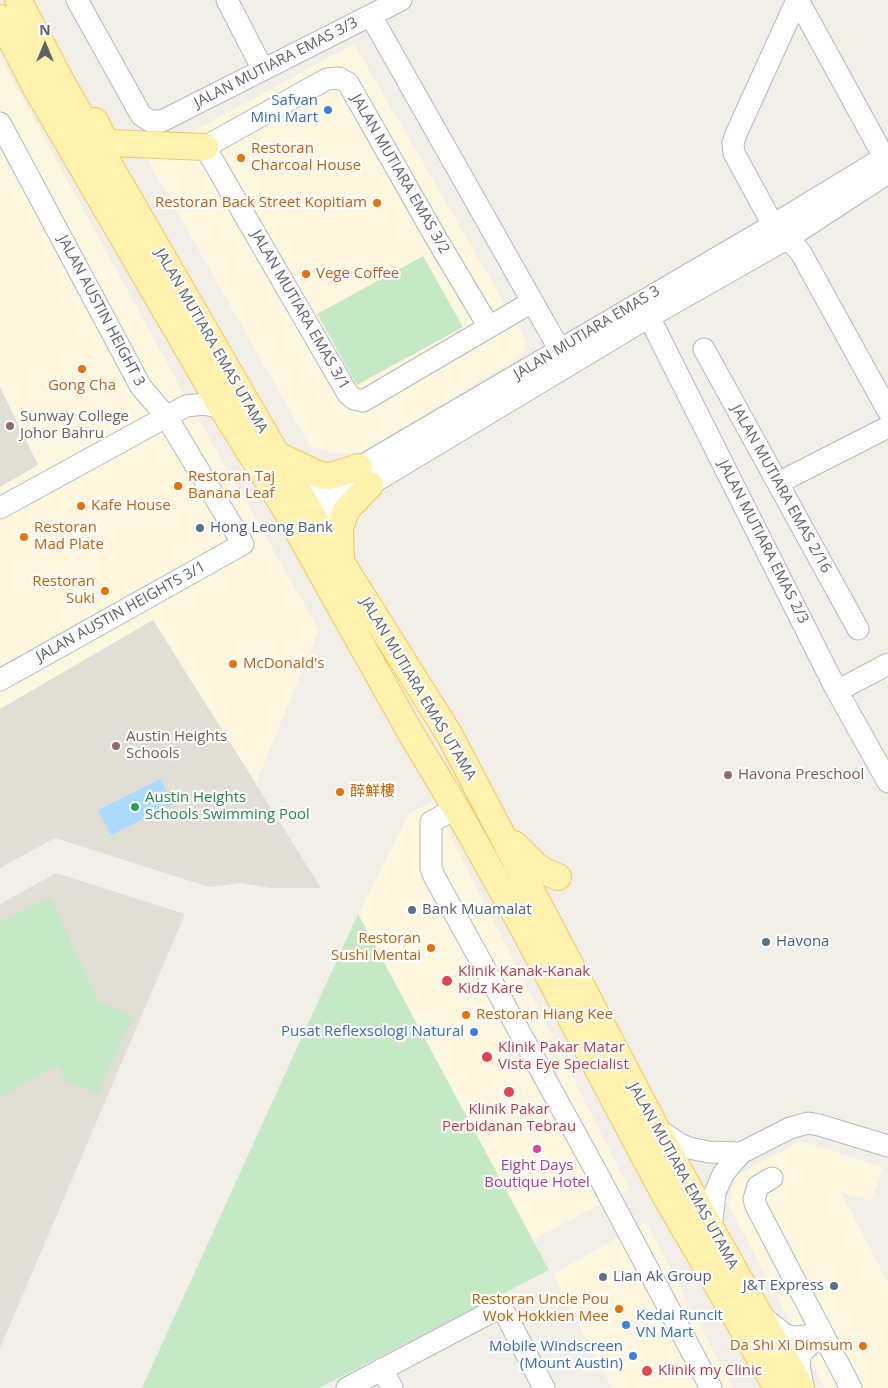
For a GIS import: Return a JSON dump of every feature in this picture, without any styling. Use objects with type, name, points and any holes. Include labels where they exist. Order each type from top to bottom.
[{"type":"main road","name":"JALAN MUTIARA EMAS UTAMA","points":[[18,0],[62,83],[277,455],[300,515],[413,737],[456,808],[523,928],[663,1192],[777,1388]]},
{"type":"main road","name":"JALAN MUTIARA EMAS UTAMA","points":[[0,18],[41,96],[222,408],[300,515],[341,562],[449,734],[656,1128],[802,1388]]},
{"type":"main road","points":[[62,83],[75,88],[94,118],[103,137],[110,144],[205,147]]},
{"type":"main road","points":[[277,455],[320,475],[364,476],[343,518],[340,529],[341,562]]},
{"type":"main road","points":[[496,825],[527,859],[544,871],[558,877]]},
{"type":"main road","points":[[523,928],[524,901],[530,891]]},
{"type":"street","name":"JALAN MUTIARA EMAS 3/3","points":[[77,0],[141,115],[150,121],[162,121],[401,0]]},
{"type":"street","points":[[227,0],[263,70]]},
{"type":"street","points":[[797,0],[887,162]]},
{"type":"street","points":[[797,0],[732,143],[734,153],[781,231],[801,253],[888,411]]},
{"type":"street","points":[[371,16],[564,358]]},
{"type":"street","name":"JALAN MUTIARA EMAS 3/2","points":[[205,147],[327,79],[339,78],[348,82],[436,238],[489,327]]},
{"type":"street","name":"JALAN AUSTIN HEIGHT 3","points":[[0,123],[141,387],[166,416],[243,544]]},
{"type":"street","name":"JALAN MUTIARA EMAS 3/1","points":[[205,147],[348,394],[354,399],[364,400],[532,302]]},
{"type":"street","name":"JALAN MUTIARA EMAS 3","points":[[300,515],[645,309],[781,231],[887,162]]},
{"type":"street","name":"JALAN MUTIARA EMAS 2/3","points":[[645,309],[837,691],[888,782]]},
{"type":"street","name":"JALAN MUTIARA EMAS 2/16","points":[[704,349],[858,629]]},
{"type":"street","points":[[0,508],[186,406],[204,404],[222,408]]},
{"type":"street","points":[[778,484],[888,426]]},
{"type":"street","name":"JALAN AUSTIN HEIGHTS 3/1","points":[[0,680],[243,544]]},
{"type":"street","points":[[837,691],[888,664]]},
{"type":"street","points":[[456,808],[431,822],[431,868],[434,876],[597,1173],[711,1388]]},
{"type":"street","points":[[711,1229],[715,1193],[723,1174],[741,1153],[790,1128],[808,1123],[819,1125],[888,1146]]},
{"type":"street","points":[[656,1128],[689,1148],[709,1152],[741,1153]]},
{"type":"street","points":[[772,1178],[758,1186],[754,1199],[756,1206],[851,1388]]},
{"type":"street","points":[[347,1388],[491,1311],[500,1310],[511,1325],[544,1388]]},
{"type":"street","points":[[759,1314],[789,1336],[822,1334]]},
{"type":"street","points":[[802,1388],[799,1366],[801,1353],[822,1334]]},
{"type":"street","points":[[382,1369],[392,1388]]},
{"type":"shaded area","points":[[354,44],[527,342],[523,355],[362,452],[336,454],[310,446],[146,157]]},
{"type":"shaded area","points":[[0,57],[180,387],[319,630],[256,783],[153,620],[0,709],[0,487],[38,465],[0,387]]},
{"type":"shaded area","name":"Sunway College Johor Bahru","points":[[0,387],[38,465],[0,487]]},
{"type":"shaded area","name":"Austin Heights Schools","points":[[153,620],[321,888],[270,888],[240,883],[209,887],[55,838],[0,868],[0,709]]},
{"type":"shaded area","points":[[433,801],[629,1189],[532,1240],[358,914],[409,814]]},
{"type":"shaded area","points":[[56,873],[185,914],[0,1348],[0,904]]},
{"type":"shaded area","points":[[801,1141],[883,1168],[871,1201],[841,1192],[888,1284],[888,1388],[825,1388],[728,1204],[736,1176]]},
{"type":"shaded area","points":[[646,1222],[733,1388],[612,1388],[553,1274]]},
{"type":"green space","points":[[423,256],[463,327],[357,385],[317,314]]},
{"type":"green space","points":[[50,897],[99,1002],[133,1016],[98,1094],[66,1082],[58,1065],[0,1097],[0,922]]},
{"type":"green space","points":[[358,914],[549,1270],[319,1388],[142,1388]]},
{"type":"water","name":"Austin Heights Schools Swimming Pool","points":[[160,779],[173,804],[111,835],[98,810]]},
{"type":"place","name":"Safvan Mini Mart","points":[[328,110]]},
{"type":"place","name":"Restoran Charcoal House","points":[[241,158]]},
{"type":"place","name":"Restoran Back Street Kopitiam","points":[[377,203]]},
{"type":"place","name":"Vege Coffee","points":[[306,274]]},
{"type":"place","name":"Gong Cha","points":[[82,369]]},
{"type":"place","name":"Sunway College Johor Bahru","points":[[10,426]]},
{"type":"place","name":"Restoran Taj Banana Leaf","points":[[178,486]]},
{"type":"place","name":"Kafe House","points":[[81,506]]},
{"type":"place","name":"Hong Leong Bank","points":[[200,528]]},
{"type":"place","name":"Restoran Mad Plate","points":[[24,537]]},
{"type":"place","name":"Restoran Suki","points":[[105,591]]},
{"type":"place","name":"McDonald's","points":[[233,664]]},
{"type":"place","name":"Austin Heights Schools","points":[[116,746]]},
{"type":"place","name":"Havona Preschool","points":[[728,775]]},
{"type":"place","name":"醉鮮樓","points":[[340,792]]},
{"type":"place","name":"Austin Heights Schools Swimming Pool","points":[[135,807]]},
{"type":"place","name":"Bank Muamalat","points":[[412,910]]},
{"type":"place","name":"Havona","points":[[766,942]]},
{"type":"place","name":"Restoran Sushi Mentai","points":[[431,948]]},
{"type":"place","name":"Klinik Kanak-Kanak Kidz Kare","points":[[447,981]]},
{"type":"place","name":"Restoran Hiang Kee","points":[[466,1015]]},
{"type":"place","name":"Pusat Reflexsologi Natural","points":[[474,1032]]},
{"type":"place","name":"Klinik Pakar Matar Vista Eye Specialist","points":[[487,1057]]},
{"type":"place","name":"Klinik Pakar Perbidanan Tebrau","points":[[509,1092]]},
{"type":"place","name":"Eight Days Boutique Hotel","points":[[537,1149]]},
{"type":"place","name":"Lian Ak Group","points":[[603,1277]]},
{"type":"place","name":"J&T Express","points":[[834,1286]]},
{"type":"place","name":"Restoran Uncle Pou Wok Hokkien Mee","points":[[619,1309]]},
{"type":"place","name":"Kedai Runcit VN Mart","points":[[626,1325]]},
{"type":"place","name":"Da Shi Xi Dimsum","points":[[863,1346]]},
{"type":"place","name":"Mobile Windscreen (Mount Austin)","points":[[633,1356]]},
{"type":"place","name":"Klinik my Clinic","points":[[647,1371]]}]
